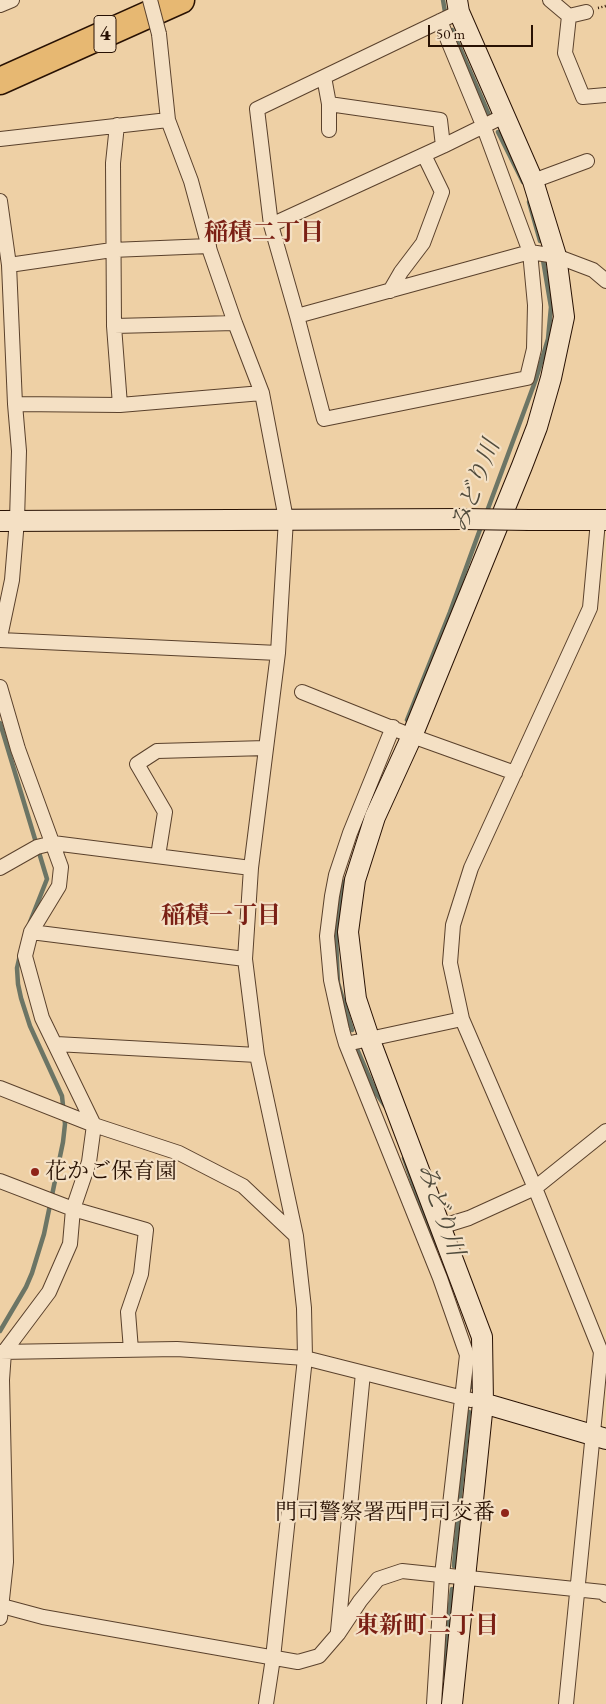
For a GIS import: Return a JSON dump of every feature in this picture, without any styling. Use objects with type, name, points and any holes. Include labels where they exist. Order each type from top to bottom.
[{"type":"highway","name":"4","points":[[0,81],[17,61],[139,0]]},
{"type":"highway","name":"4","points":[[17,61],[181,0]]},
{"type":"street","points":[[0,5],[12,0]]},
{"type":"street","points":[[150,0],[159,34],[168,120],[192,181],[209,246],[262,394],[286,519],[278,653],[251,868],[245,959],[257,1055],[296,1236],[304,1308],[305,1358],[273,1658],[266,1704]]},
{"type":"street","points":[[550,0],[569,16]]},
{"type":"street","points":[[440,22],[483,125],[530,252],[535,305],[534,349],[527,378],[324,419],[271,225],[257,109],[440,22],[458,6],[532,181],[556,256],[564,317],[551,378],[537,427],[488,553],[412,736],[375,817],[355,880],[348,932],[356,999],[482,1337],[484,1403],[452,1704]]},
{"type":"street","points":[[569,16],[586,12]]},
{"type":"street","points":[[569,16],[565,53],[583,97],[606,95]]},
{"type":"street","points":[[324,77],[330,104],[329,130]]},
{"type":"street","points":[[330,104],[440,120],[443,146]]},
{"type":"street","points":[[271,225],[504,116]]},
{"type":"street","points":[[0,138],[168,120]]},
{"type":"street","points":[[116,126],[113,163],[112,250],[114,326],[120,405]]},
{"type":"street","points":[[390,291],[401,272],[423,243],[442,192],[424,155]]},
{"type":"street","points":[[532,181],[587,161]]},
{"type":"street","points":[[0,201],[9,265],[15,404],[19,450],[9,520],[12,580],[0,639],[278,653]]},
{"type":"street","points":[[9,265],[112,250],[209,246]]},
{"type":"street","points":[[297,316],[530,252],[556,256],[593,270],[606,281]]},
{"type":"street","points":[[114,326],[235,322]]},
{"type":"street","points":[[15,404],[120,405],[262,394]]},
{"type":"street","points":[[9,520],[602,520],[590,608],[471,868],[453,925],[450,963],[462,1019],[535,1188],[601,1352],[600,1438],[576,1590],[566,1704]]},
{"type":"street","points":[[0,687],[18,749],[61,867],[59,886],[32,932],[25,956],[42,1018],[94,1126],[89,1162],[73,1209],[70,1244],[49,1292],[2,1352],[6,1562],[1,1609],[298,1662],[319,1656],[338,1634],[360,1601],[378,1580],[402,1571],[602,1592],[606,1595]]},
{"type":"street","points":[[302,692],[412,736],[515,773]]},
{"type":"street","points":[[393,727],[350,833],[336,875],[328,936],[331,980],[346,1044],[440,1278],[467,1355],[442,1575],[434,1704]]},
{"type":"street","points":[[158,856],[165,812],[137,764],[157,751],[266,748]]},
{"type":"street","points":[[0,868],[37,847],[53,843],[251,868]]},
{"type":"street","points":[[32,932],[245,959]]},
{"type":"street","points":[[346,1044],[462,1019]]},
{"type":"street","points":[[56,1044],[257,1055]]},
{"type":"street","points":[[0,1088],[94,1126],[179,1154],[243,1186],[296,1236]]},
{"type":"street","points":[[440,1227],[469,1218],[535,1188],[606,1131]]},
{"type":"street","points":[[0,1181],[73,1209],[146,1230],[141,1274],[128,1312],[131,1350]]},
{"type":"street","points":[[2,1352],[177,1349],[305,1358],[484,1403],[600,1438]]},
{"type":"street","points":[[338,1634],[363,1373]]},
{"type":"waterway","name":"みどり川","points":[[443,0],[445,12]]},
{"type":"waterway","name":"みどり川","points":[[452,30],[489,115]]},
{"type":"waterway","name":"みどり川","points":[[498,132],[523,182]]},
{"type":"waterway","name":"みどり川","points":[[529,202],[540,241]]},
{"type":"waterway","name":"みどり川","points":[[486,514],[536,379],[548,339],[551,307],[543,260]]},
{"type":"waterway","name":"みどり川","points":[[407,720],[450,612],[482,524]]},
{"type":"waterway","points":[[0,723],[47,879],[30,922]]},
{"type":"waterway","name":"みどり川","points":[[347,877],[342,888],[336,939],[338,983],[352,1030]]},
{"type":"waterway","points":[[0,1331],[26,1287],[32,1273],[44,1234],[65,1124],[62,1096],[30,1026],[21,998],[17,968],[20,955]]},
{"type":"waterway","name":"みどり川","points":[[357,1049],[376,1093],[385,1106]]},
{"type":"waterway","name":"みどり川","points":[[404,1158],[435,1247]]},
{"type":"waterway","name":"みどり川","points":[[471,1387],[472,1374]]},
{"type":"waterway","name":"みどり川","points":[[454,1566],[469,1412]]},
{"type":"waterway","name":"みどり川","points":[[445,1678],[445,1647],[452,1589]]},
{"type":"place","name":"花かご保育園","points":[[35,1172]]},
{"type":"place","name":"門司警察署西門司交番","points":[[505,1513]]},
{"type":"district","name":"稲積二丁目","points":[[264,233]]},
{"type":"district","name":"稲積一丁目","points":[[221,916]]},
{"type":"district","name":"東新町二丁目","points":[[427,1626]]}]
